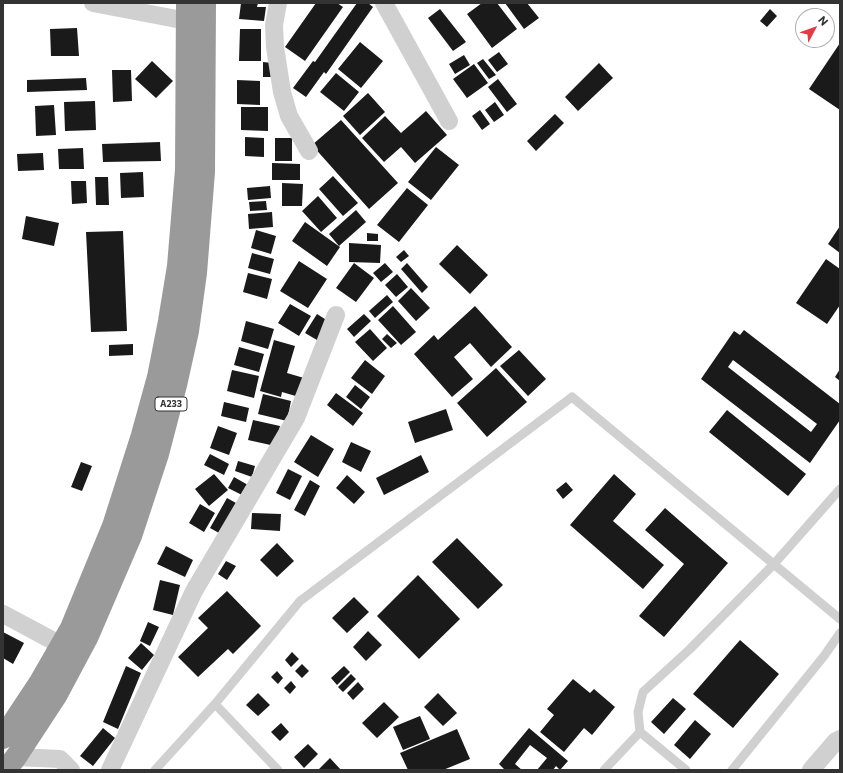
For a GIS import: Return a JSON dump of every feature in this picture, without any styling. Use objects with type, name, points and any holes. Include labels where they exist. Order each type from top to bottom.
[{"type":"highway","name":"A233","points":[[3,738],[40,682],[71,628],[113,526],[142,435],[188,331],[196,273],[204,172],[205,3]]},
{"type":"highway","name":"A233","points":[[11,763],[56,696],[91,629],[131,536],[158,454],[167,381],[169,322],[178,266],[186,170],[187,12]]},
{"type":"street","points":[[93,3],[187,12]]},
{"type":"street","points":[[278,3],[274,25],[275,47],[282,92],[289,116],[309,151]]},
{"type":"street","points":[[384,3],[449,121]]},
{"type":"street","points":[[110,770],[194,591],[296,418],[336,315]]},
{"type":"street","points":[[3,614],[61,645]]},
{"type":"street","points":[[811,770],[836,741],[840,739]]},
{"type":"street","points":[[11,763],[61,766]]},
{"type":"lane","points":[[155,770],[214,704],[300,601],[572,397],[840,619]]},
{"type":"lane","points":[[686,770],[640,732],[638,712],[643,692],[690,649],[774,564],[840,489]]},
{"type":"lane","points":[[732,770],[824,656],[840,633]]},
{"type":"lane","points":[[214,704],[278,770]]},
{"type":"lane","points":[[604,770],[640,732]]},
{"type":"building","points":[[241,3],[258,3],[257,7],[266,7],[264,21],[239,19]]},
{"type":"building","points":[[316,3],[337,3],[343,7],[305,61],[285,47]]},
{"type":"building","points":[[357,3],[368,3],[373,7],[326,74],[324,72],[306,97],[293,88],[313,61],[315,62]]},
{"type":"building","points":[[482,3],[497,3],[517,29],[492,48],[467,14]]},
{"type":"building","points":[[505,3],[527,3],[539,18],[524,29]]},
{"type":"building","points":[[440,9],[466,42],[453,51],[428,18]]},
{"type":"building","points":[[770,9],[777,16],[767,27],[760,21]]},
{"type":"building","points":[[77,28],[79,56],[51,56],[50,29]]},
{"type":"building","points":[[240,29],[261,29],[261,61],[239,61]]},
{"type":"building","points":[[360,42],[383,61],[361,88],[338,69]]},
{"type":"building","points":[[840,43],[840,110],[809,89]]},
{"type":"building","points":[[499,52],[508,64],[497,72],[488,60]]},
{"type":"building","points":[[464,55],[470,65],[455,74],[449,64]]},
{"type":"building","points":[[483,59],[496,75],[489,79],[477,63]]},
{"type":"building","points":[[152,61],[173,81],[156,98],[135,79]]},
{"type":"building","points":[[263,62],[272,63],[272,77],[263,77]]},
{"type":"building","points":[[599,63],[613,78],[578,111],[565,97]]},
{"type":"building","points":[[474,64],[488,83],[467,98],[453,79]]},
{"type":"building","points":[[112,70],[131,70],[132,101],[113,102]]},
{"type":"building","points":[[336,73],[359,92],[344,111],[320,92]]},
{"type":"building","points":[[86,78],[87,90],[27,92],[27,80]]},
{"type":"building","points":[[498,79],[517,104],[507,112],[488,87]]},
{"type":"building","points":[[237,80],[260,81],[260,105],[237,104]]},
{"type":"building","points":[[368,93],[385,112],[360,135],[343,116]]},
{"type":"building","points":[[95,101],[96,130],[65,131],[64,102]]},
{"type":"building","points":[[495,102],[504,115],[494,122],[485,110]]},
{"type":"building","points":[[54,105],[56,135],[36,136],[35,106]]},
{"type":"building","points":[[241,107],[268,107],[268,131],[241,130]]},
{"type":"building","points":[[480,110],[490,124],[482,130],[472,116]]},
{"type":"building","points":[[426,111],[447,135],[415,163],[401,147],[384,162],[362,138],[385,116],[401,133]]},
{"type":"building","points":[[555,114],[564,123],[536,151],[527,141]]},
{"type":"building","points":[[341,120],[398,183],[369,209],[312,145]]},
{"type":"building","points":[[245,137],[264,138],[264,157],[245,156]]},
{"type":"building","points":[[275,138],[292,138],[292,161],[275,161]]},
{"type":"building","points":[[160,142],[161,161],[103,162],[102,144]]},
{"type":"building","points":[[436,147],[459,165],[431,200],[408,182]]},
{"type":"building","points":[[83,148],[84,169],[59,169],[58,149]]},
{"type":"building","points":[[43,153],[44,170],[18,171],[17,154]]},
{"type":"building","points":[[272,163],[300,164],[300,180],[272,180]]},
{"type":"building","points":[[143,172],[144,197],[121,198],[120,173]]},
{"type":"building","points":[[333,176],[358,203],[343,216],[319,189]]},
{"type":"building","points":[[95,177],[108,177],[109,205],[96,205]]},
{"type":"building","points":[[71,181],[86,181],[87,203],[72,204]]},
{"type":"building","points":[[282,183],[303,184],[302,206],[282,206]]},
{"type":"building","points":[[270,186],[271,198],[248,200],[247,188]]},
{"type":"building","points":[[407,188],[428,205],[399,242],[377,225]]},
{"type":"building","points":[[318,196],[337,218],[321,232],[302,211]]},
{"type":"building","points":[[266,201],[267,210],[250,211],[249,202]]},
{"type":"building","points":[[356,210],[366,222],[339,246],[329,234]]},
{"type":"building","points":[[272,212],[273,227],[249,229],[248,214]]},
{"type":"building","points":[[26,216],[59,223],[54,246],[22,239]]},
{"type":"building","points":[[305,222],[340,247],[327,266],[292,241]]},
{"type":"building","points":[[840,226],[840,253],[828,244]]},
{"type":"building","points":[[256,230],[276,236],[271,254],[251,248]]},
{"type":"building","points":[[123,231],[127,331],[91,332],[86,232]]},
{"type":"building","points":[[367,233],[378,234],[378,241],[367,241]]},
{"type":"building","points":[[349,243],[381,245],[380,263],[349,262]]},
{"type":"building","points":[[457,245],[488,275],[470,294],[439,264]]},
{"type":"building","points":[[404,250],[409,256],[401,262],[396,257]]},
{"type":"building","points":[[252,253],[274,259],[270,274],[248,268]]},
{"type":"building","points":[[826,259],[840,269],[840,305],[827,324],[796,303]]},
{"type":"building","points":[[299,261],[327,279],[308,308],[280,291]]},
{"type":"building","points":[[354,263],[374,278],[356,302],[336,288]]},
{"type":"building","points":[[385,263],[393,272],[381,282],[373,273]]},
{"type":"building","points":[[407,263],[428,287],[422,293],[401,269]]},
{"type":"building","points":[[248,273],[272,279],[267,299],[243,292]]},
{"type":"building","points":[[397,274],[408,287],[396,297],[385,285]]},
{"type":"building","points":[[411,288],[430,308],[416,321],[398,301]]},
{"type":"building","points":[[387,295],[393,302],[375,318],[369,311]]},
{"type":"building","points":[[290,304],[311,316],[299,336],[278,323]]},
{"type":"building","points":[[393,306],[416,332],[401,345],[378,320]]},
{"type":"building","points":[[475,306],[512,347],[491,367],[470,343],[454,357],[473,379],[452,397],[414,354],[434,335],[438,340]]},
{"type":"building","points":[[317,314],[328,321],[317,340],[305,333]]},
{"type":"building","points":[[364,314],[371,321],[354,337],[347,329]]},
{"type":"building","points":[[246,321],[274,329],[268,349],[241,341]]},
{"type":"building","points":[[370,329],[387,348],[373,361],[355,342]]},
{"type":"building","points":[[744,330],[840,404],[840,420],[810,463],[701,379],[734,331],[740,335]],"holes":[[[733,360],[817,424],[811,432],[728,367]]]},
{"type":"building","points":[[387,334],[397,343],[391,348],[382,339]]},
{"type":"building","points":[[274,340],[295,346],[287,373],[304,378],[299,397],[282,392],[281,397],[260,391]]},
{"type":"building","points":[[133,344],[133,355],[109,356],[109,345]]},
{"type":"building","points":[[239,347],[264,354],[259,372],[234,365]]},
{"type":"building","points":[[519,350],[546,379],[528,396],[500,366]]},
{"type":"building","points":[[365,360],[385,376],[372,394],[351,378]]},
{"type":"building","points":[[496,368],[527,402],[487,437],[457,403]]},
{"type":"building","points":[[840,369],[840,381],[835,377]]},
{"type":"building","points":[[232,370],[259,376],[254,398],[227,391]]},
{"type":"building","points":[[355,385],[370,397],[361,409],[346,397]]},
{"type":"building","points":[[336,393],[363,413],[353,426],[327,405]]},
{"type":"building","points":[[263,394],[291,401],[287,421],[258,414]]},
{"type":"building","points":[[224,402],[249,408],[246,422],[221,416]]},
{"type":"building","points":[[446,409],[453,430],[415,443],[408,422]]},
{"type":"building","points":[[727,410],[806,474],[788,496],[709,432]]},
{"type":"building","points":[[253,420],[280,426],[275,446],[248,440]]},
{"type":"building","points":[[218,426],[237,433],[229,455],[210,448]]},
{"type":"building","points":[[311,435],[334,449],[318,477],[294,462]]},
{"type":"building","points":[[351,442],[371,451],[361,472],[342,462]]},
{"type":"building","points":[[210,454],[229,464],[224,475],[204,465]]},
{"type":"building","points":[[421,455],[429,472],[384,495],[376,478]]},
{"type":"building","points":[[238,461],[255,466],[252,477],[235,471]]},
{"type":"building","points":[[81,462],[92,466],[82,491],[71,487]]},
{"type":"building","points":[[288,469],[302,476],[290,500],[276,493]]},
{"type":"building","points":[[214,474],[228,490],[209,506],[195,489]]},
{"type":"building","points":[[614,474],[636,494],[613,521],[664,565],[643,589],[570,525]]},
{"type":"building","points":[[347,475],[365,492],[354,504],[336,488]]},
{"type":"building","points":[[234,477],[248,485],[242,495],[228,488]]},
{"type":"building","points":[[310,480],[320,486],[305,516],[294,510]]},
{"type":"building","points":[[566,482],[573,490],[563,499],[556,490]]},
{"type":"building","points":[[227,498],[236,503],[219,533],[210,528]]},
{"type":"building","points":[[200,504],[215,513],[204,532],[189,523]]},
{"type":"building","points":[[665,508],[728,563],[664,637],[639,616],[684,564],[645,530]]},
{"type":"building","points":[[252,513],[281,514],[280,531],[251,529]]},
{"type":"building","points":[[457,538],[503,585],[478,609],[432,562]]},
{"type":"building","points":[[277,543],[294,561],[277,577],[260,560]]},
{"type":"building","points":[[166,546],[193,560],[185,577],[157,564]]},
{"type":"building","points":[[226,561],[236,566],[227,580],[218,574]]},
{"type":"building","points":[[418,575],[460,619],[419,659],[377,616]]},
{"type":"building","points":[[160,580],[180,585],[173,615],[153,610]]},
{"type":"building","points":[[227,591],[261,626],[233,654],[228,649],[198,677],[178,657],[208,628],[198,618]]},
{"type":"building","points":[[354,597],[369,612],[347,633],[332,618]]},
{"type":"building","points":[[148,622],[159,627],[150,646],[140,641]]},
{"type":"building","points":[[368,631],[382,645],[366,661],[353,647]]},
{"type":"building","points":[[3,632],[24,643],[13,664],[3,658]]},
{"type":"building","points":[[740,640],[779,674],[733,728],[693,694]]},
{"type":"building","points":[[141,643],[154,655],[142,670],[128,658]]},
{"type":"building","points":[[292,652],[299,659],[291,667],[285,660]]},
{"type":"building","points":[[302,664],[309,671],[302,678],[295,671]]},
{"type":"building","points":[[126,666],[141,673],[118,729],[103,722]]},
{"type":"building","points":[[344,666],[350,672],[337,685],[331,678]]},
{"type":"building","points":[[277,671],[283,678],[278,684],[271,677]]},
{"type":"building","points":[[351,674],[356,679],[343,692],[338,687]]},
{"type":"building","points":[[573,679],[590,693],[594,689],[615,707],[592,735],[584,728],[564,752],[540,732],[554,715],[547,709]]},
{"type":"building","points":[[291,681],[296,687],[290,694],[284,688]]},
{"type":"building","points":[[358,682],[364,689],[353,700],[347,693]]},
{"type":"building","points":[[258,693],[270,705],[258,716],[246,705]]},
{"type":"building","points":[[438,693],[457,713],[443,726],[424,707]]},
{"type":"building","points":[[673,698],[686,709],[664,734],[651,722]]},
{"type":"building","points":[[384,702],[399,717],[377,738],[362,723]]},
{"type":"building","points":[[420,716],[430,739],[403,750],[393,727]]},
{"type":"building","points":[[695,720],[711,734],[690,759],[674,745]]},
{"type":"building","points":[[281,723],[289,732],[280,741],[271,732]]},
{"type":"building","points":[[103,728],[115,738],[93,766],[80,756]]},
{"type":"building","points":[[529,728],[568,761],[560,770],[556,766],[553,770],[537,770],[547,758],[530,745],[515,764],[522,770],[505,770],[499,764]]},
{"type":"building","points":[[457,729],[470,759],[443,770],[408,770],[400,753]]},
{"type":"building","points":[[308,744],[318,754],[304,768],[294,757]]},
{"type":"building","points":[[330,758],[341,770],[318,770]]}]
